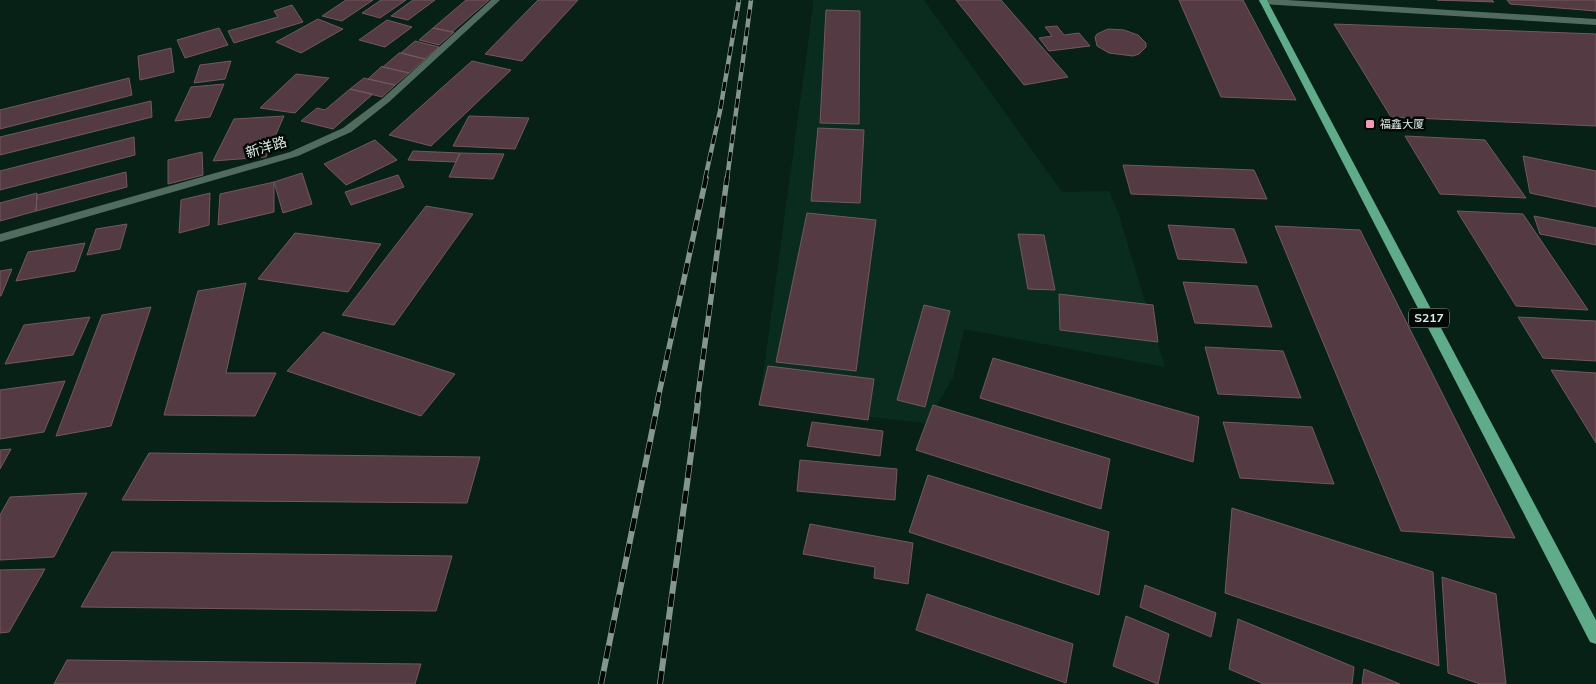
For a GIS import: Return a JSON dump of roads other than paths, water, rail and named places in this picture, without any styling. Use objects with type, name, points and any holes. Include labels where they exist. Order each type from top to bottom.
[{"type":"main road","name":"S217","points":[[1263,1],[1596,636]]},
{"type":"street","name":"新洋路","points":[[0,238],[294,154],[347,130],[386,100],[496,0]]},
{"type":"street","points":[[1263,1],[1596,22]]},
{"type":"railway","points":[[705,179],[720,111],[739,0]]},
{"type":"railway","points":[[727,179],[751,0]]},
{"type":"railway","points":[[657,403],[706,178]]},
{"type":"railway","points":[[697,403],[727,178]]},
{"type":"railway","points":[[601,684],[658,402]]},
{"type":"railway","points":[[660,684],[698,402]]},
{"type":"place","name":"福鑫大厦","points":[[1370,124]]}]
